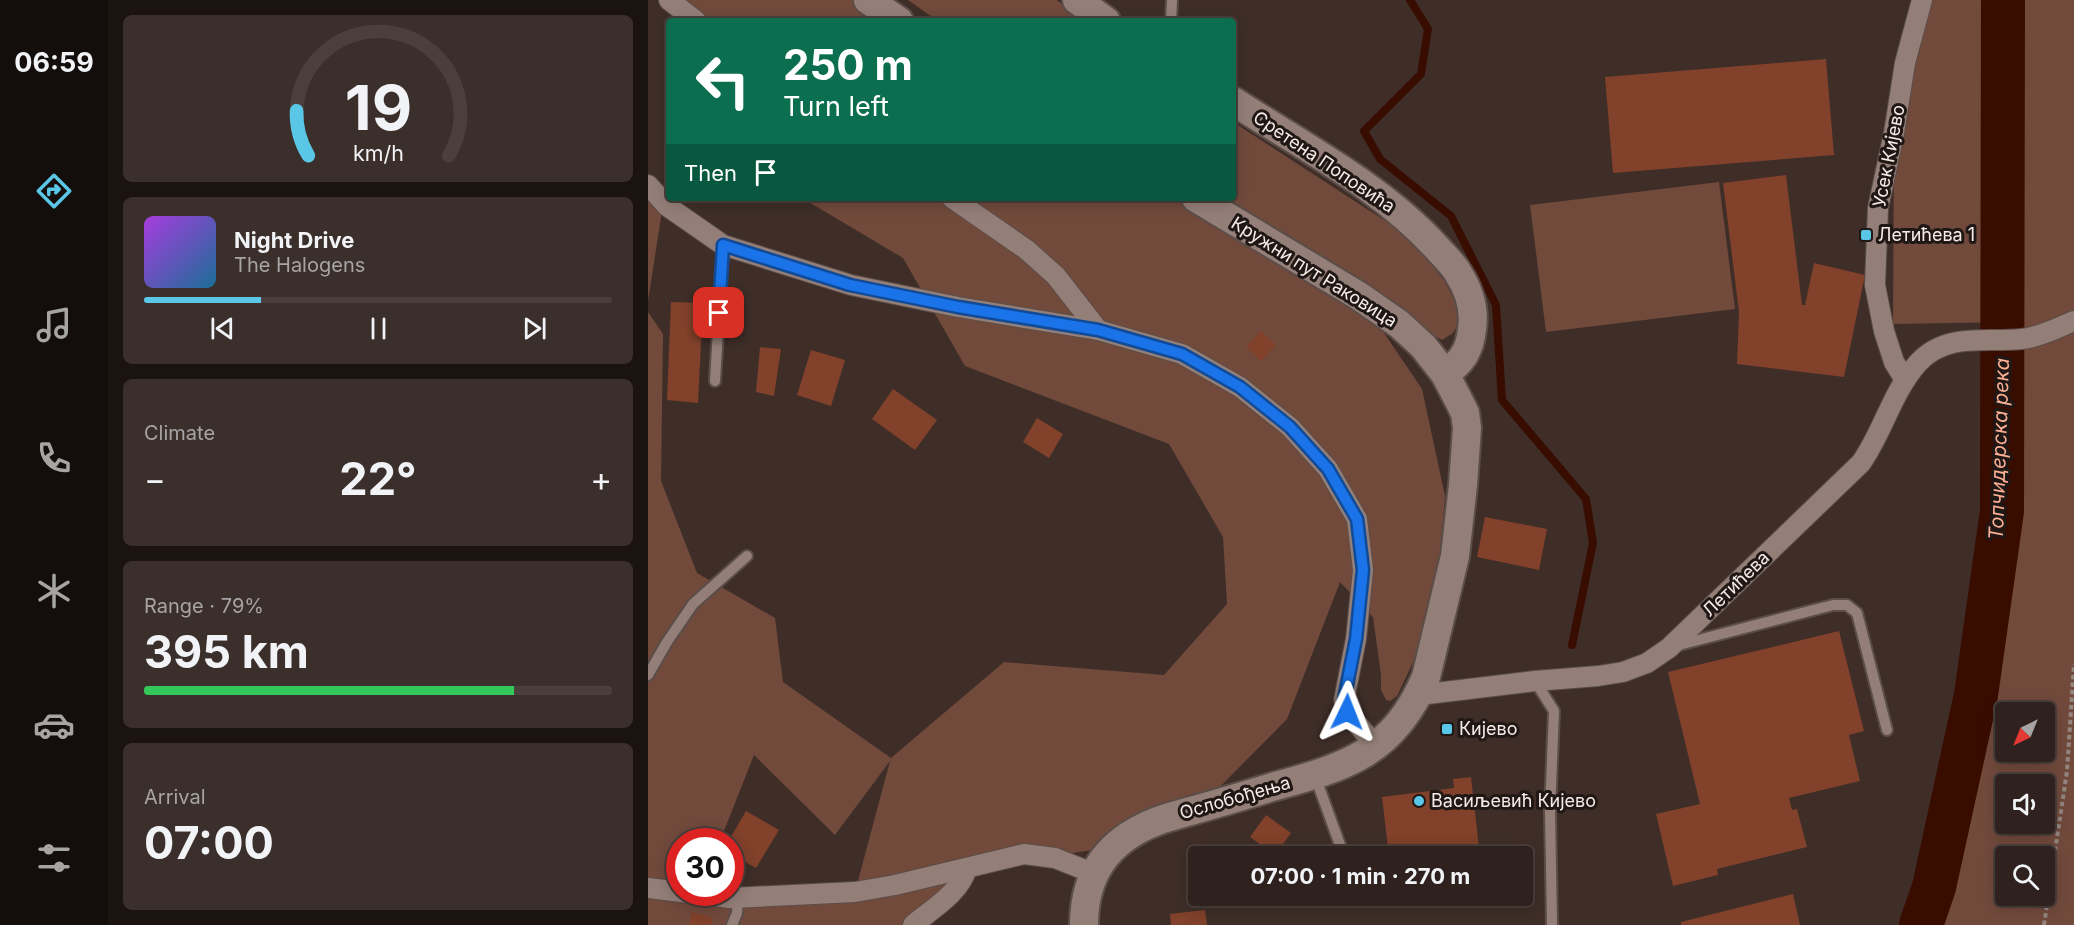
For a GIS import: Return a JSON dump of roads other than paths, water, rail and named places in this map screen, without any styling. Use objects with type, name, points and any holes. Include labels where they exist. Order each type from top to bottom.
[{"type":"main road","points":[[868,0],[895,18]]},
{"type":"main road","points":[[1077,0],[1102,18]]},
{"type":"main road","name":"Сретена Поповића","points":[[1236,103],[1361,183],[1396,209],[1421,230],[1457,271],[1470,296],[1473,323],[1471,342],[1466,355],[1459,364],[1445,374]]},
{"type":"main road","name":"Кружни пут Раковица","points":[[1201,201],[1359,296],[1399,324],[1423,346],[1445,374],[1465,413],[1467,428],[1463,486],[1455,556],[1426,677],[1419,694]]},
{"type":"main road","name":"Ослобођења","points":[[1084,925],[1084,911],[1095,874],[1103,859],[1129,833],[1146,825],[1346,765],[1376,746],[1401,722],[1419,694]]},
{"type":"street","points":[[669,0],[692,18]]},
{"type":"street","name":"Усек Кијево","points":[[1905,380],[1894,362],[1884,331],[1875,285],[1878,208],[1894,132],[1905,63],[1922,0]]},
{"type":"street","points":[[648,185],[667,206],[723,245],[850,285],[958,307],[1098,330],[1182,354],[1240,387],[1290,427],[1328,469],[1357,519],[1363,570],[1356,639],[1344,700],[1347,712],[1376,746]]},
{"type":"street","points":[[956,201],[1027,250],[1056,276],[1098,330]]},
{"type":"street","name":"Летићева","points":[[1419,694],[1598,676],[1623,672],[1647,663],[1669,648],[1861,463],[1873,445],[1905,380],[1919,362],[1937,348],[1951,343],[1972,339],[2021,339],[2041,335],[2074,321]]},
{"type":"street","points":[[744,897],[855,892],[895,885],[1024,854],[1055,858],[1095,874]]},
{"type":"street","points":[[913,925],[958,886],[967,868]]},
{"type":"street","points":[[648,888],[666,890]]},
{"type":"lane","points":[[1171,18],[1172,0]]},
{"type":"lane","points":[[715,381],[723,245]]},
{"type":"lane","points":[[648,675],[693,604],[747,556]]},
{"type":"lane","points":[[1669,648],[1833,605],[1847,605],[1857,613],[1887,730]]},
{"type":"lane","points":[[1535,681],[1554,711],[1550,811],[1552,925]]},
{"type":"lane","points":[[1315,775],[1340,846]]},
{"type":"lane","points":[[732,925],[737,906]]},
{"type":"waterway","points":[[1410,0],[1428,29],[1421,74],[1364,131],[1380,159],[1451,216],[1496,305],[1502,400],[1586,499],[1593,543],[1572,645]]},
{"type":"waterway","name":"Топчидерска река","points":[[1921,925],[1934,887],[1976,695],[2002,511],[2003,0]]},
{"type":"place","name":"Летићева 1","points":[[1866,235]]},
{"type":"place","name":"Кијево","points":[[1447,729]]},
{"type":"place","name":"Васиљевић Кијево","points":[[1419,801]]}]
